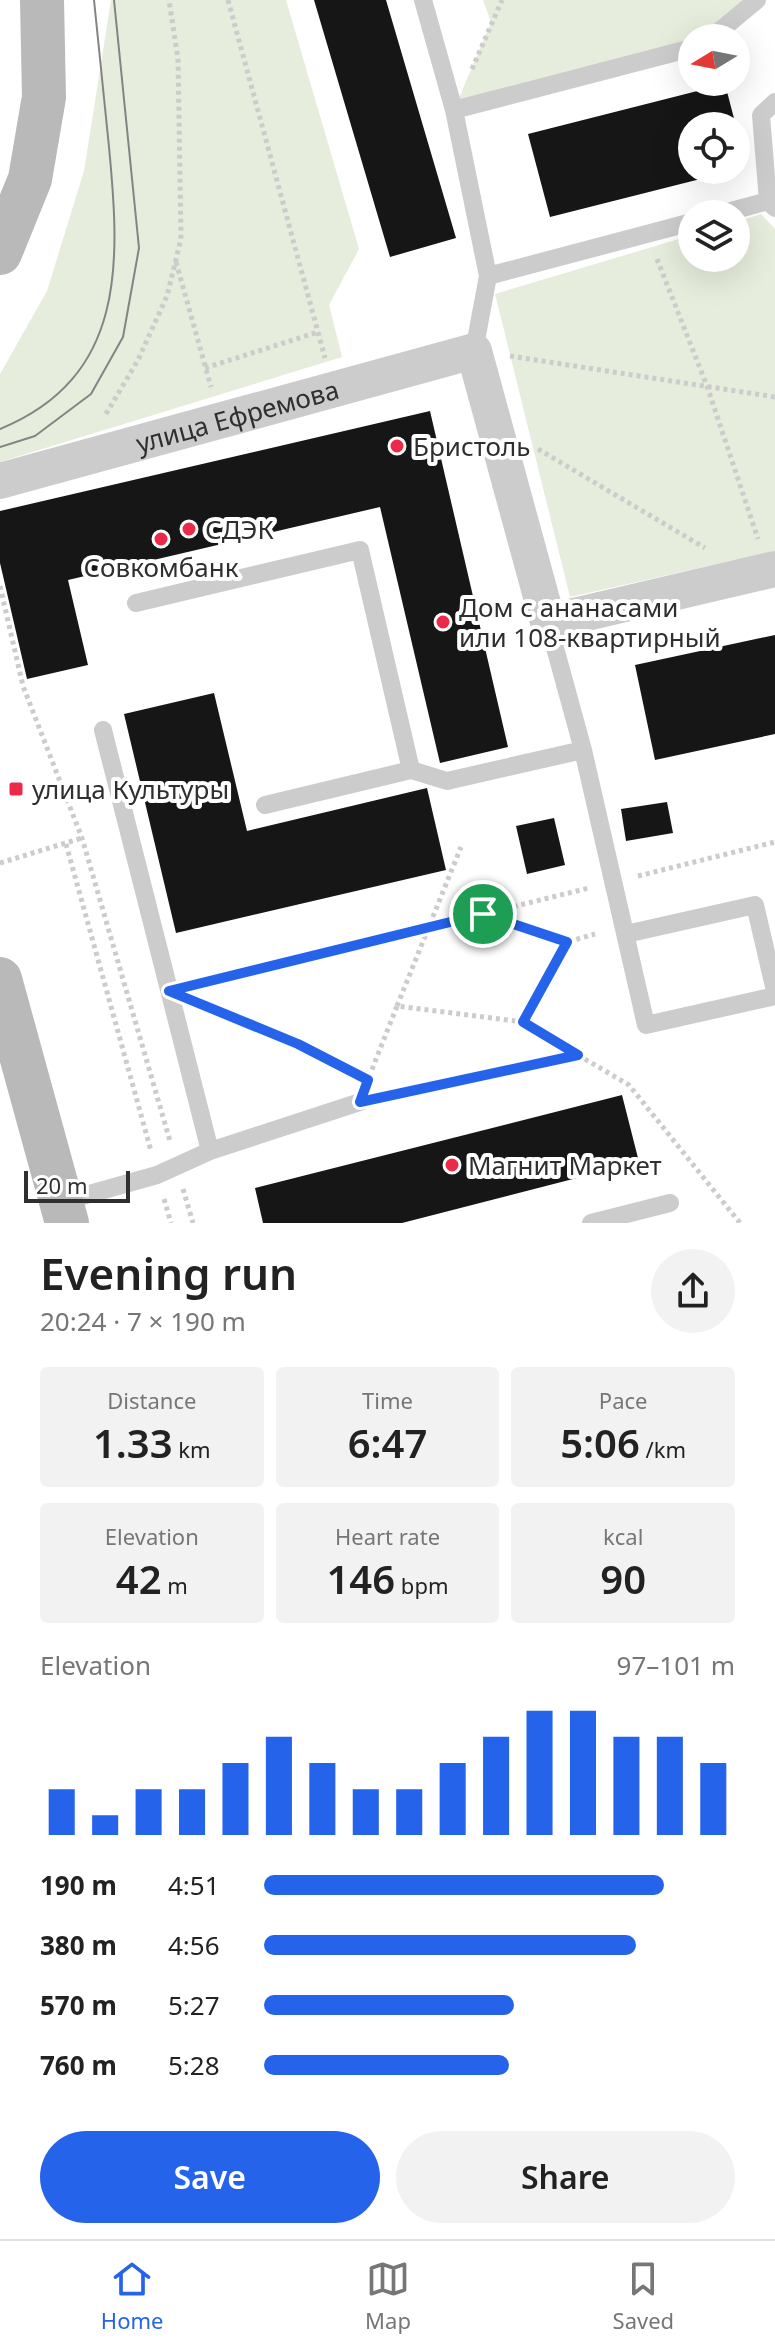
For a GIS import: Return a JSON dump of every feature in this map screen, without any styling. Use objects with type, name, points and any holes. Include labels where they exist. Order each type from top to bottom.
[{"type":"main road","points":[[0,253],[30,179],[44,97],[42,0]]},
{"type":"main road","points":[[0,979],[61,1217]]},
{"type":"street","name":"улица Ефремова","points":[[0,481],[474,351]]},
{"type":"street","points":[[474,351],[548,622],[769,561]]},
{"type":"lane","points":[[423,0],[454,110],[488,276],[474,351]]},
{"type":"lane","points":[[728,24],[757,0]]},
{"type":"lane","points":[[454,110],[678,52]]},
{"type":"lane","points":[[750,209],[772,205],[761,115],[775,102]]},
{"type":"lane","points":[[488,276],[678,226]]},
{"type":"lane","points":[[136,603],[360,550],[411,770]]},
{"type":"lane","points":[[548,622],[583,750],[646,1025],[775,993],[755,905],[626,934]]},
{"type":"lane","points":[[103,730],[210,1151]]},
{"type":"lane","points":[[265,805],[411,770],[447,781],[583,750]]},
{"type":"lane","points":[[61,1217],[210,1151],[360,1102]]},
{"type":"lane","points":[[591,1223],[670,1203]]},
{"type":"path","points":[[104,417],[138,360],[167,296],[181,239],[178,74],[169,0]]},
{"type":"path","points":[[228,0],[334,389]]},
{"type":"path","points":[[454,110],[502,0]]},
{"type":"path","points":[[652,246],[707,386],[769,561]]},
{"type":"path","points":[[175,261],[220,419]]},
{"type":"path","points":[[205,368],[318,332]]},
{"type":"path","points":[[474,351],[775,397]]},
{"type":"path","points":[[493,421],[714,554]]},
{"type":"path","points":[[0,586],[23,686],[82,838],[193,1223]]},
{"type":"path","points":[[0,863],[82,838]]},
{"type":"path","points":[[169,991],[775,842]]},
{"type":"path","points":[[66,844],[171,1223]]},
{"type":"path","points":[[169,991],[298,1044],[368,1080],[461,847]]},
{"type":"path","points":[[483,914],[567,942],[595,934]]},
{"type":"path","points":[[523,1022],[567,942]]},
{"type":"path","points":[[397,1006],[523,1022],[629,1085],[740,1223]]},
{"type":"path","points":[[360,1102],[578,1055]]},
{"type":"green space","points":[[111,0],[286,0],[359,249],[329,305],[342,357],[0,462],[0,374],[47,291],[84,171]]},
{"type":"green space","points":[[483,0],[757,0],[728,24],[678,24],[678,52],[454,110],[491,22]]},
{"type":"green space","points":[[761,214],[775,229],[775,551],[570,597],[495,294],[678,239],[678,272],[750,272],[750,218]]},
{"type":"building","points":[[314,0],[386,0],[456,238],[390,257]]},
{"type":"building","points":[[678,96],[728,96],[732,112],[678,112],[678,184],[681,184],[550,217],[528,134]]},
{"type":"building","name":"Дом с ананасами или 108-квартирный","points":[[430,411],[508,747],[440,763],[380,507],[68,580],[88,665],[27,679],[0,563],[0,511]]},
{"type":"building","points":[[775,635],[775,734],[655,760],[635,665]]},
{"type":"building","points":[[214,693],[247,831],[427,788],[446,870],[176,933],[124,714]]},
{"type":"building","points":[[667,802],[673,833],[626,841],[621,809]]},
{"type":"building","points":[[554,818],[565,865],[527,874],[516,826]]},
{"type":"building","points":[[622,1095],[639,1162],[402,1223],[263,1223],[255,1188]]},
{"type":"tram line","points":[[0,429],[42,407],[72,379],[93,347],[106,312],[113,273],[113,190],[94,0]]},
{"type":"tram line","points":[[0,447],[35,436],[91,394],[123,337],[139,248],[114,0]]},
{"type":"place","name":"Бристоль","points":[[397,446]]},
{"type":"place","name":"СДЭК","points":[[189,529]]},
{"type":"place","name":"Совкомбанк","points":[[161,539]]},
{"type":"place","name":"Дом с ананасами или 108-квартирный","points":[[443,622]]},
{"type":"place","name":"улица Культуры","points":[[16,789]]},
{"type":"place","name":"Магнит Маркет","points":[[452,1165]]},
{"type":"route","points":[[483,914],[567,942],[523,1022],[578,1055],[360,1102],[368,1080],[298,1044],[169,991],[342,949],[483,914]]}]
